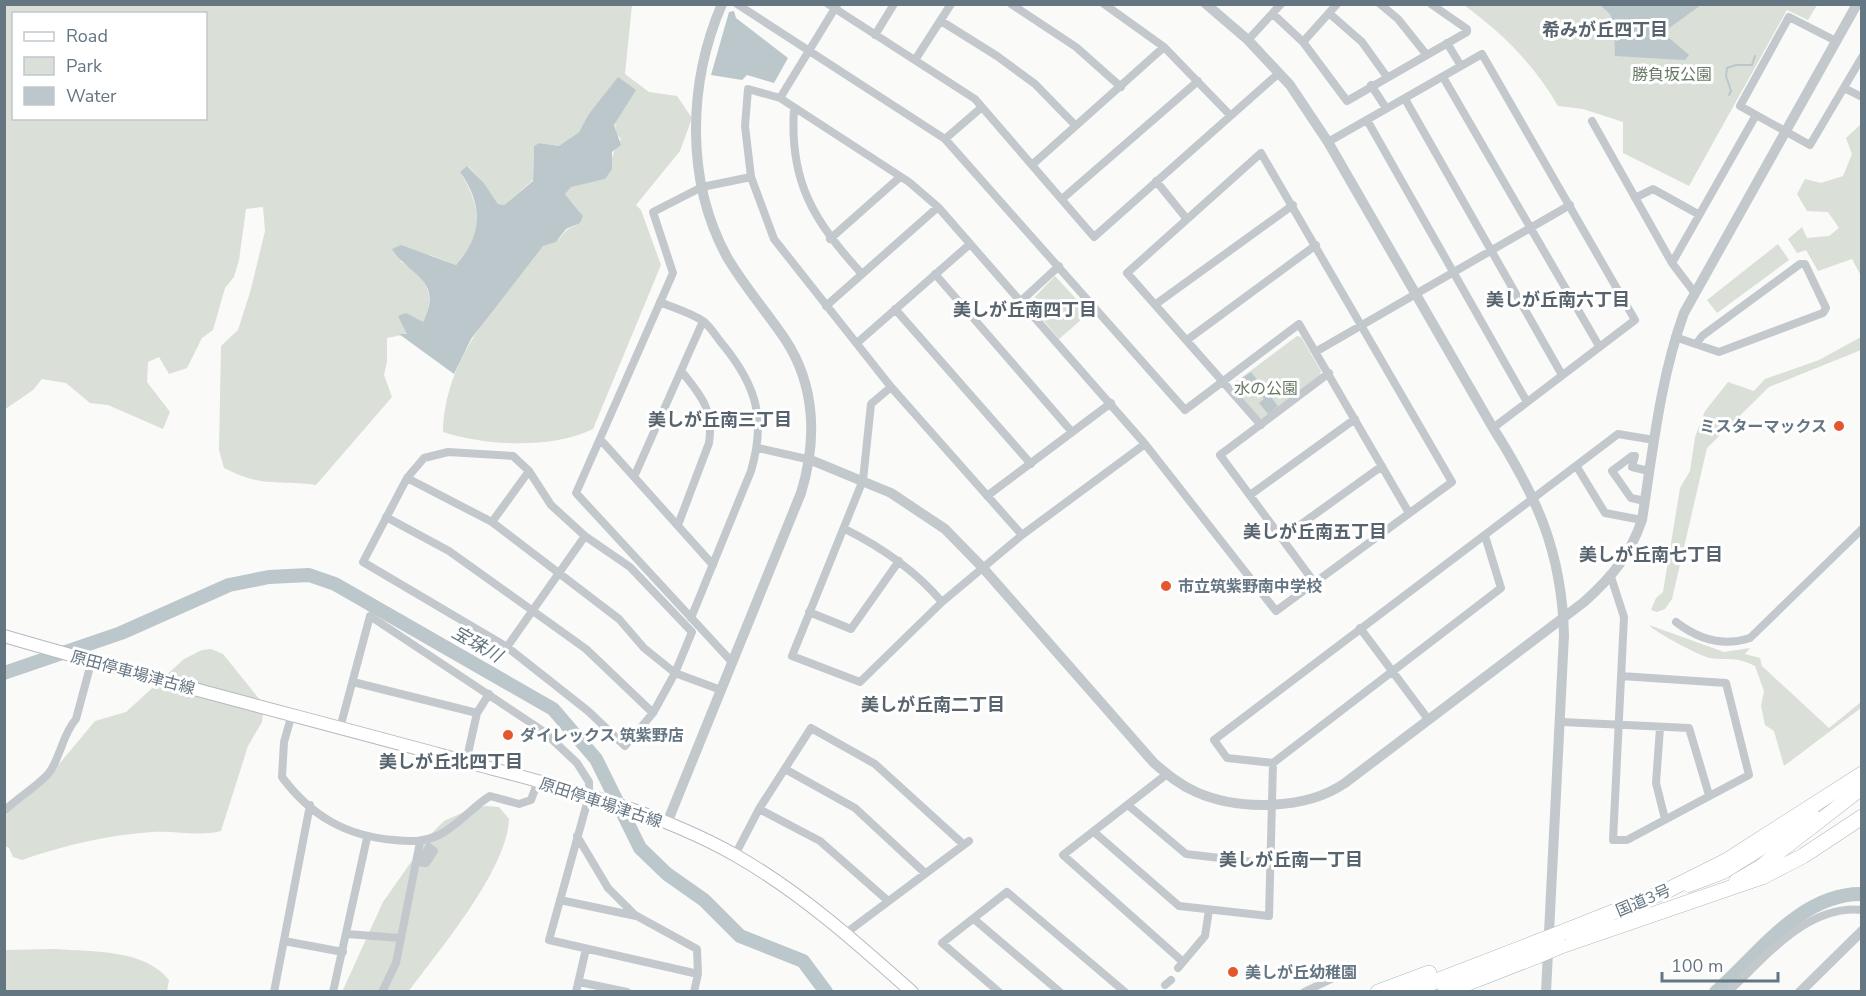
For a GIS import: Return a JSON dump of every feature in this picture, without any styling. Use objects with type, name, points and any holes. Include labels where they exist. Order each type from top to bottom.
[{"type":"highway","name":"国道3号","points":[[1445,992],[1666,891],[1726,861],[1862,774]]},
{"type":"highway","name":"国道3号","points":[[1562,939],[1762,878],[1803,856],[1862,817]]},
{"type":"highway","name":"国道3号","points":[[1408,992],[1492,958],[1532,953]]},
{"type":"highway","points":[[1468,992],[1511,971],[1532,953]]},
{"type":"highway","points":[[1378,992],[1441,969],[1492,958]]},
{"type":"main road","name":"原田停車場津古線","points":[[4,636],[538,781],[668,823],[735,855],[791,891],[846,933],[912,992]]},
{"type":"main road","points":[[1681,904],[1744,877],[1760,867],[1862,788]]},
{"type":"main road","points":[[1666,891],[1699,883],[1723,872],[1831,805],[1847,798]]},
{"type":"street","points":[[668,823],[801,493],[811,460],[810,400],[797,363],[786,341],[747,290],[726,254],[702,187],[696,126],[699,80],[722,4]]},
{"type":"street","points":[[737,4],[945,139],[1185,410],[1299,324],[1317,351],[1409,513]]},
{"type":"street","points":[[875,34],[894,4]]},
{"type":"street","points":[[915,60],[951,4]]},
{"type":"street","points":[[1011,4],[1076,47],[1121,87]]},
{"type":"street","points":[[1104,4],[1164,47],[1230,115]]},
{"type":"street","points":[[1206,4],[1248,40],[1279,74],[1328,141],[1414,294],[1535,499],[1552,545],[1564,617],[1562,722],[1546,992]]},
{"type":"street","points":[[1248,40],[1281,4]]},
{"type":"street","points":[[1303,42],[1337,4]]},
{"type":"street","points":[[1380,4],[1398,19],[1426,54]]},
{"type":"street","points":[[1273,14],[1303,42],[1347,101],[1467,29],[1431,4]]},
{"type":"street","points":[[758,448],[811,460],[863,480],[923,512],[945,529],[983,568],[1154,763],[1190,789],[1213,798],[1273,806],[1308,801],[1337,788],[1564,617],[1611,577],[1626,556],[1642,520],[1662,391],[1675,337],[1694,292],[1857,4]]},
{"type":"street","points":[[780,98],[833,6],[975,99],[1094,237],[1279,74]]},
{"type":"street","points":[[1330,14],[1362,42],[1387,77]]},
{"type":"street","points":[[1836,41],[1790,17],[1740,106],[1810,145],[1862,57]]},
{"type":"street","points":[[941,21],[997,56],[1035,84],[1075,125]]},
{"type":"street","points":[[1447,43],[1461,66]]},
{"type":"street","points":[[1033,164],[1164,47]]},
{"type":"street","points":[[1328,141],[1482,54],[1570,205],[1635,320],[1492,428]]},
{"type":"street","points":[[1443,76],[1599,346]]},
{"type":"street","points":[[1062,199],[1198,81]]},
{"type":"street","points":[[1371,85],[1386,108]]},
{"type":"street","points":[[1844,88],[1862,97]]},
{"type":"street","points":[[1022,536],[891,387],[774,239],[751,177],[745,126],[748,89],[780,98],[900,177],[938,207],[1145,444],[1276,611],[1452,482],[1363,324],[1261,153],[1127,273],[1261,425]]},
{"type":"street","points":[[1405,99],[1562,375]]},
{"type":"street","points":[[945,139],[982,106]]},
{"type":"street","points":[[794,108],[794,139],[800,178],[810,206],[830,239],[861,273]]},
{"type":"street","points":[[1672,263],[1756,115]]},
{"type":"street","points":[[1367,120],[1527,402]]},
{"type":"street","points":[[1592,121],[1672,263],[1694,292]]},
{"type":"street","points":[[732,662],[576,493],[673,273],[653,212],[702,187],[751,177]]},
{"type":"street","points":[[830,239],[900,177]]},
{"type":"street","points":[[1156,181],[1186,218]]},
{"type":"street","points":[[1635,198],[1653,189],[1698,214]]},
{"type":"street","points":[[1156,304],[1293,205]]},
{"type":"street","points":[[1317,351],[1570,205]]},
{"type":"street","points":[[826,306],[938,207]]},
{"type":"street","points":[[857,343],[970,244]]},
{"type":"street","points":[[1187,340],[1316,245]]},
{"type":"street","points":[[1675,337],[1719,351],[1823,313],[1826,308],[1805,264],[1800,264],[1782,277],[1702,336],[1697,343]]},
{"type":"street","points":[[1020,301],[1059,266]]},
{"type":"street","points":[[935,274],[1072,432]]},
{"type":"street","points":[[660,302],[703,321],[737,362],[751,386],[760,416],[758,448],[691,618]]},
{"type":"street","points":[[895,309],[1030,464]]},
{"type":"street","points":[[634,477],[703,321]]},
{"type":"street","points":[[678,525],[709,442],[711,428],[704,398],[682,372]]},
{"type":"street","points":[[1314,582],[1220,455],[1329,373]]},
{"type":"street","points":[[891,387],[871,404],[863,480],[792,656],[860,682],[942,602],[1022,536],[1145,444]]},
{"type":"street","points":[[987,496],[1111,404]]},
{"type":"street","points":[[1250,495],[1355,419]]},
{"type":"street","points":[[1485,536],[1501,588],[1273,763],[1227,758],[1214,740],[1360,627],[1535,499],[1618,434],[1654,440]]},
{"type":"street","points":[[600,438],[713,565]]},
{"type":"street","points":[[448,452],[513,456],[529,471],[551,505],[585,536],[630,567],[692,632],[675,674],[653,713],[625,746],[588,711],[507,647],[363,562],[407,478],[423,458],[448,452]]},
{"type":"street","points":[[1645,501],[1631,498],[1612,471],[1635,456],[1632,468],[1649,471]]},
{"type":"street","points":[[1282,538],[1382,466]]},
{"type":"street","points":[[1577,467],[1605,513],[1642,520]]},
{"type":"street","points":[[492,522],[529,471]]},
{"type":"street","points":[[407,478],[492,522],[619,619],[644,648],[675,674],[721,690]]},
{"type":"street","points":[[386,517],[449,551],[586,649],[653,713]]},
{"type":"street","points":[[845,529],[875,544],[920,575],[942,602]]},
{"type":"street","points":[[1676,621],[1687,630],[1720,643],[1736,643],[1750,638],[1862,529]]},
{"type":"street","points":[[507,647],[585,536]]},
{"type":"street","points":[[809,612],[851,629],[899,561]]},
{"type":"street","points":[[1611,577],[1628,616],[1621,676],[1617,725],[1613,840],[1627,840],[1749,775],[1726,683],[1621,676]]},
{"type":"street","points":[[340,728],[370,616],[543,731],[577,763],[589,782],[593,797],[577,836],[549,940],[698,974]]},
{"type":"street","points":[[1360,627],[1428,719]]},
{"type":"street","points":[[4,811],[18,796],[50,771],[70,726],[76,719],[90,667],[95,661]]},
{"type":"street","points":[[353,682],[477,713]]},
{"type":"street","points":[[466,762],[477,713],[489,694]]},
{"type":"street","points":[[292,714],[284,742],[282,777],[310,805],[339,828],[367,838],[420,842],[441,834],[475,805],[490,796],[519,804],[531,800],[538,781]]},
{"type":"street","points":[[1562,722],[1689,728],[1709,795]]},
{"type":"street","points":[[735,855],[759,809],[811,728],[875,764],[966,842],[846,933]]},
{"type":"street","points":[[1659,728],[1656,783],[1665,819]]},
{"type":"street","points":[[1094,832],[1179,906],[1269,916],[1273,763]]},
{"type":"street","points":[[784,769],[855,808],[925,873]]},
{"type":"street","points":[[1167,774],[1129,806],[1063,855],[1180,964],[1205,936],[1209,910]]},
{"type":"street","points":[[274,992],[310,805]]},
{"type":"street","points":[[1129,806],[1186,854],[1271,864]]},
{"type":"street","points":[[759,809],[820,841],[887,900]]},
{"type":"street","points":[[577,836],[608,888],[639,917],[697,949],[698,974],[694,992]]},
{"type":"street","points":[[333,992],[367,838]]},
{"type":"street","points":[[382,992],[396,963],[420,842]]},
{"type":"street","points":[[416,862],[426,863],[429,859]]},
{"type":"street","points":[[999,992],[942,943],[975,920],[1007,892],[1125,992]]},
{"type":"street","points":[[560,900],[639,917]]},
{"type":"street","points":[[1728,992],[1810,920],[1827,912],[1847,909],[1862,910]]},
{"type":"street","points":[[975,920],[1060,992]]},
{"type":"street","points":[[1800,992],[1862,931]]},
{"type":"street","points":[[347,934],[400,938]]},
{"type":"street","points":[[284,941],[343,952]]},
{"type":"street","points":[[576,992],[586,949]]},
{"type":"street","points":[[1304,992],[1342,974]]},
{"type":"street","points":[[579,982],[627,992]]},
{"type":"green space","points":[[4,5],[632,5],[625,74],[649,92],[677,96],[692,118],[680,151],[636,205],[641,210],[661,265],[593,429],[558,440],[519,443],[479,440],[443,432],[450,389],[466,350],[477,332],[538,250],[555,242],[568,229],[575,226],[580,212],[565,194],[570,187],[604,179],[607,174],[614,151],[621,139],[617,134],[615,121],[627,85],[619,78],[588,115],[579,132],[559,146],[539,143],[534,146],[533,180],[504,205],[498,204],[484,183],[468,166],[460,172],[476,208],[476,230],[472,242],[456,265],[430,255],[400,261],[417,273],[427,287],[429,302],[423,322],[403,324],[407,334],[387,338],[387,361],[384,375],[392,397],[316,485],[260,481],[249,478],[224,468],[219,450],[221,346],[238,330],[251,289],[265,231],[263,207],[246,209],[239,260],[234,277],[225,288],[213,330],[202,338],[187,368],[169,374],[159,357],[148,362],[147,382],[170,412],[163,429],[108,405],[90,403],[66,383],[42,379],[33,390],[7,408],[5,407]]},
{"type":"green space","name":"勝負坂公園","points":[[1464,5],[1817,5],[1808,20],[1787,10],[1689,186],[1623,153],[1623,122],[1583,109],[1558,106],[1539,76],[1516,50]]},
{"type":"green space","points":[[1861,124],[1861,276],[1852,259],[1818,271],[1806,250],[1797,253],[1788,239],[1802,227],[1807,238],[1829,236],[1839,228],[1828,212],[1807,211],[1797,194],[1805,179],[1821,183],[1843,176],[1852,154],[1846,138]]},
{"type":"green space","points":[[1778,244],[1789,260],[1717,313],[1707,300]]},
{"type":"green space","points":[[1055,276],[1089,313],[1059,339],[1029,303]]},
{"type":"green space","name":"水の公園","points":[[1297,336],[1301,337],[1321,371],[1320,375],[1264,419],[1260,418],[1233,388],[1233,384]]},
{"type":"green space","points":[[1861,337],[1861,350],[1769,387],[1707,448],[1672,599],[1665,609],[1657,612],[1651,610],[1656,598],[1663,592],[1680,488],[1690,471],[1695,437],[1705,411],[1728,382],[1754,391],[1765,379],[1819,360]]},
{"type":"green space","points":[[1649,625],[1724,652],[1750,648],[1745,654],[1760,658],[1762,666],[1829,728],[1861,702],[1861,708],[1784,766],[1774,731],[1765,725],[1761,706],[1764,691],[1755,666],[1737,660],[1710,658],[1688,649]]},
{"type":"green space","points":[[211,649],[223,654],[264,705],[262,722],[248,746],[221,831],[136,833],[87,842],[22,860],[13,857],[9,848],[5,846],[5,817],[17,800],[40,787],[95,721],[126,712],[184,659],[202,650]]},
{"type":"green space","points":[[499,807],[509,819],[497,861],[485,885],[454,932],[409,991],[342,992],[383,902],[430,835],[444,821],[473,808]]},
{"type":"green space","points":[[56,949],[132,957],[159,970],[169,980],[167,991],[5,991],[5,950]]},
{"type":"water","points":[[1600,5],[1701,5],[1669,28],[1667,36],[1689,55],[1685,60],[1615,56],[1614,25],[1610,14]]},
{"type":"water","points":[[734,11],[736,18],[788,58],[774,83],[747,75],[742,80],[711,75],[729,12]]},
{"type":"water","points":[[618,77],[636,90],[614,125],[621,145],[612,152],[612,169],[605,179],[571,187],[565,194],[583,216],[580,223],[566,229],[556,242],[543,246],[471,339],[454,374],[399,334],[407,334],[398,316],[406,313],[423,322],[430,296],[422,280],[392,249],[401,245],[456,265],[471,242],[477,219],[473,196],[460,172],[467,166],[484,183],[498,204],[504,205],[533,181],[534,146],[539,143],[559,146],[579,132],[588,115]]},
{"type":"water","points":[[1251,372],[1278,406],[1268,414],[1259,403],[1264,399],[1255,387],[1250,390],[1241,379]]},
{"type":"waterway","points":[[1729,95],[1731,91],[1726,76],[1727,68],[1736,65],[1752,65],[1755,56]]},
{"type":"waterway","name":"宝珠川","points":[[4,673],[121,633],[229,585],[269,577],[309,575],[335,584],[553,709],[596,759],[640,848],[667,874],[704,900],[740,936],[803,961],[826,992]]},
{"type":"waterway","name":"宝珠川","points":[[1716,992],[1765,944],[1800,915],[1840,896],[1862,894]]},
{"type":"place","name":"ミスターマックス","points":[[1839,426]]},
{"type":"place","name":"市立筑紫野南中学校","points":[[1166,586]]},
{"type":"place","name":"ダイレックス 筑紫野店","points":[[508,735]]},
{"type":"place","name":"美しが丘幼稚園","points":[[1233,972]]},
{"type":"district","name":"希みが丘四丁目","points":[[1605,30]]},
{"type":"district","name":"美しが丘南六丁目","points":[[1558,300]]},
{"type":"district","name":"美しが丘南四丁目","points":[[1025,310]]},
{"type":"district","name":"美しが丘南三丁目","points":[[720,420]]},
{"type":"district","name":"美しが丘南五丁目","points":[[1315,532]]},
{"type":"district","name":"美しが丘南七丁目","points":[[1651,555]]},
{"type":"district","name":"美しが丘南二丁目","points":[[933,705]]},
{"type":"district","name":"美しが丘北四丁目","points":[[451,762]]},
{"type":"district","name":"美しが丘南一丁目","points":[[1291,860]]}]
